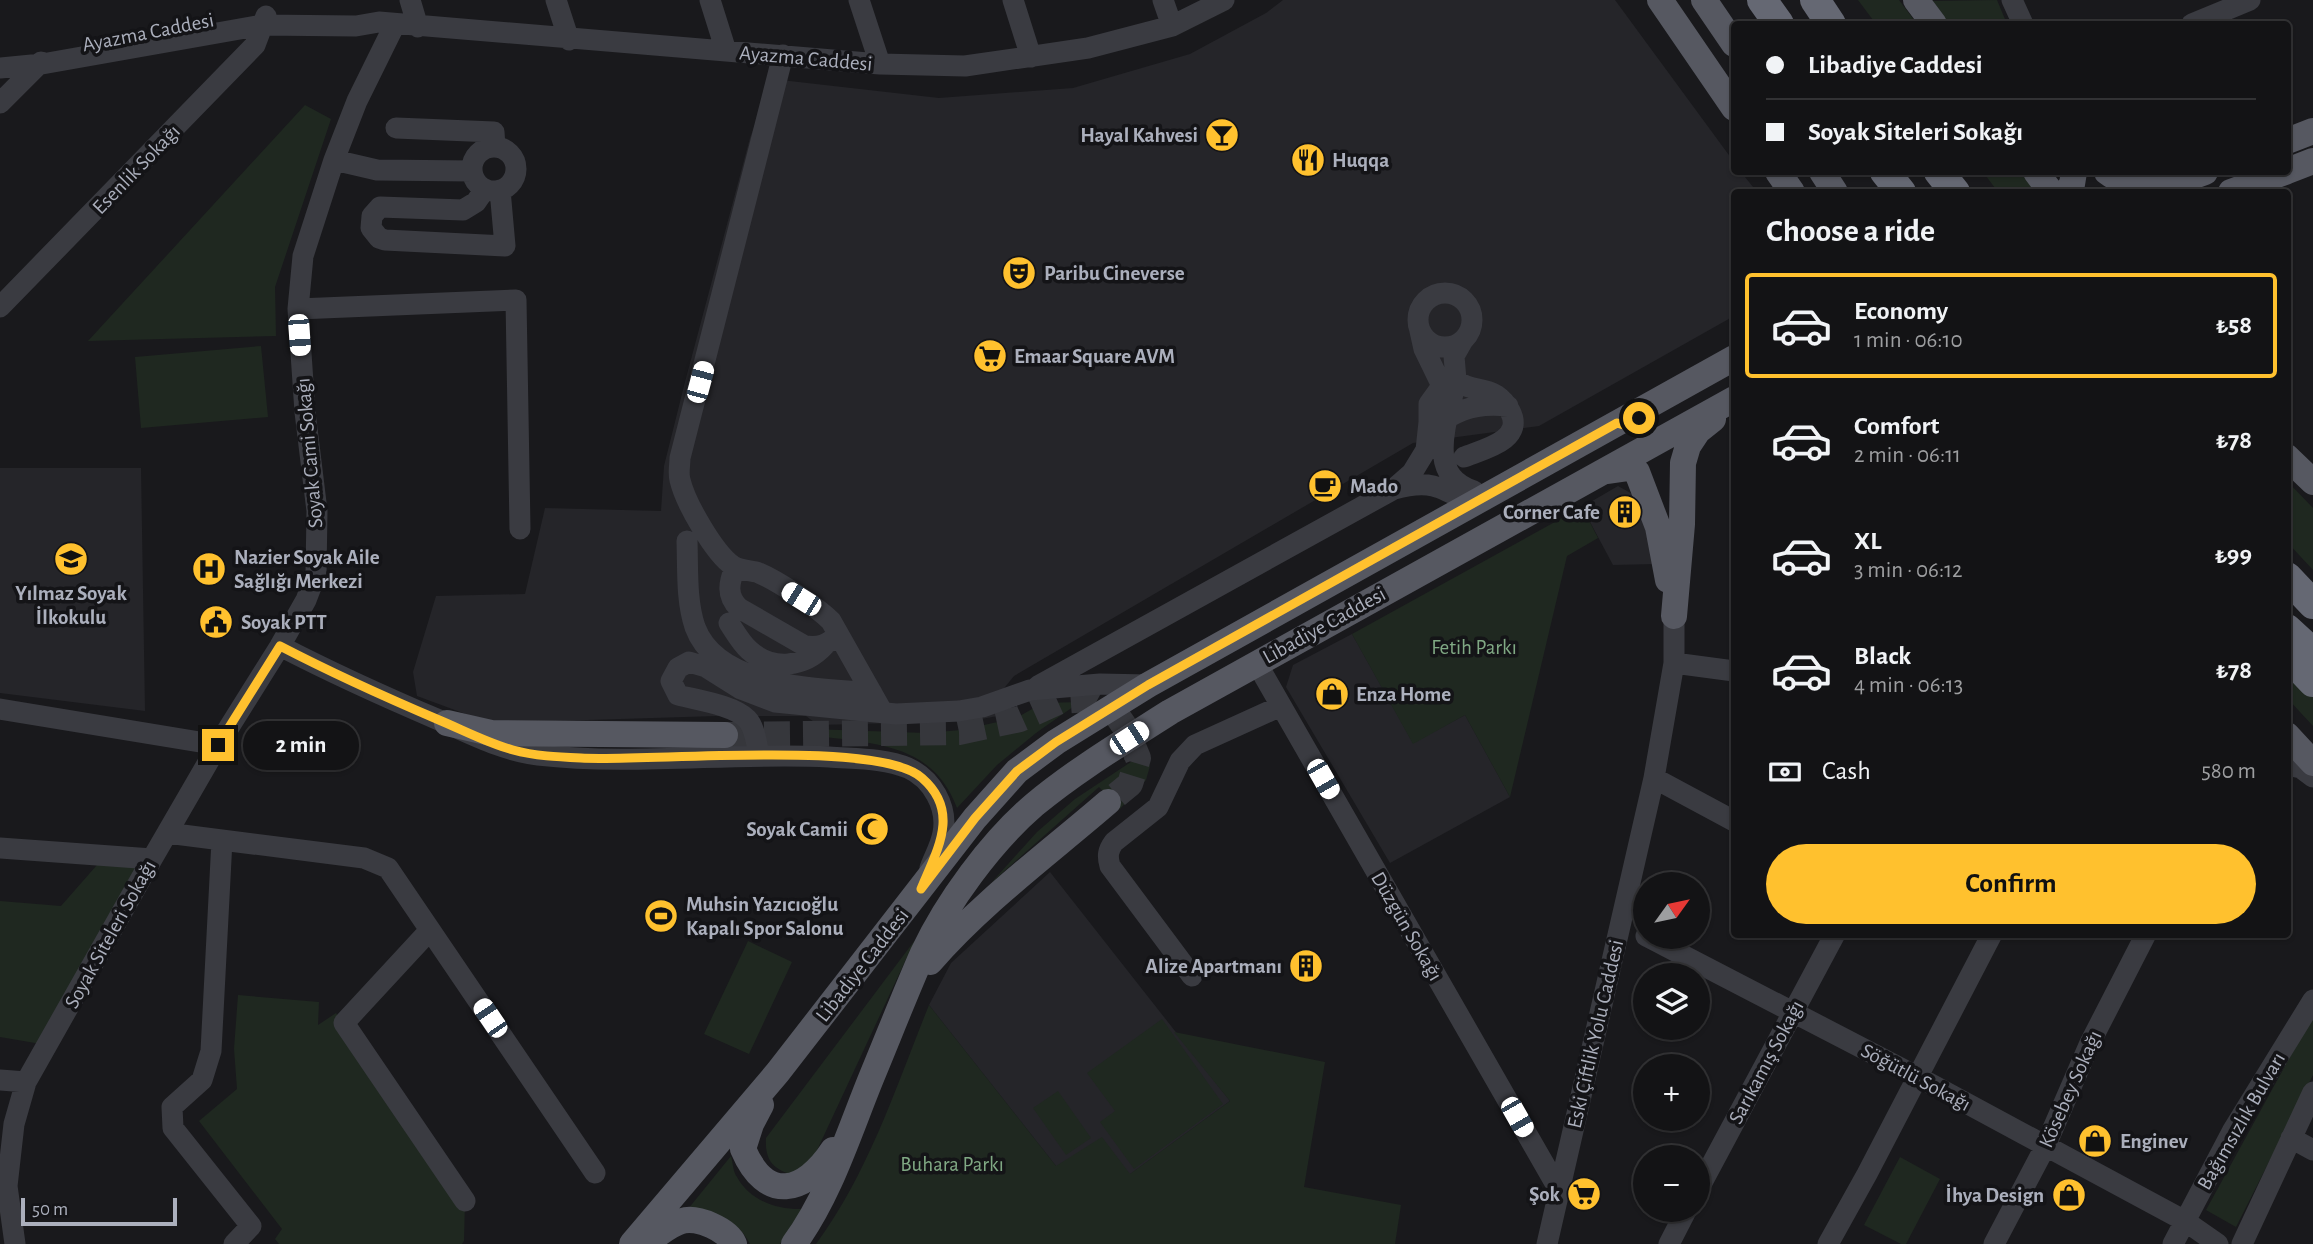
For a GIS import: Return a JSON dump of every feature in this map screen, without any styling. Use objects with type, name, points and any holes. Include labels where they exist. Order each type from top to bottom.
[{"type":"highway","points":[[1762,0],[1777,21]]},
{"type":"highway","points":[[1815,0],[1829,21]]},
{"type":"highway","points":[[1888,175],[1899,189]]},
{"type":"highway","points":[[1941,175],[1953,189]]},
{"type":"highway","points":[[2291,580],[2313,604]]},
{"type":"highway","points":[[2291,633],[2313,653]]},
{"type":"highway","points":[[2291,659],[2313,681]]},
{"type":"main road","points":[[1660,0],[1731,104]]},
{"type":"main road","points":[[1704,0],[1731,40]]},
{"type":"main road","points":[[1916,0],[1932,21]]},
{"type":"main road","points":[[2291,139],[2313,131]]},
{"type":"main road","points":[[2291,171],[2313,161]]},
{"type":"main road","points":[[2111,175],[2136,184],[2157,185],[2181,181]]},
{"type":"main road","points":[[2157,189],[2198,175]]},
{"type":"main road","points":[[2241,189],[2274,179]]},
{"type":"main road","name":"Libadiye Caddesi","points":[[794,1244],[813,1215],[924,951],[958,895],[1003,836],[1032,807],[1089,763],[1256,662],[1608,471],[1629,468],[1648,404],[1731,360]]},
{"type":"main road","name":"Libadiye Caddesi","points":[[632,1244],[778,1072],[975,818],[1017,771],[1056,742],[1148,685],[1481,500],[1636,444],[1731,401]]},
{"type":"main road","points":[[1674,616],[1682,524],[1683,463],[1688,446],[1698,431],[1731,403]]},
{"type":"main road","points":[[1636,444],[1673,486],[1682,524]]},
{"type":"main road","points":[[1636,444],[1658,527],[1674,616]]},
{"type":"main road","points":[[2291,461],[2313,482]]},
{"type":"main road","points":[[447,723],[491,733],[725,735]]},
{"type":"main road","points":[[2291,739],[2313,763]]},
{"type":"main road","points":[[909,988],[950,939],[1108,802]]},
{"type":"main road","points":[[778,1072],[751,1124],[743,1149],[751,1168],[766,1183],[785,1187],[802,1182],[821,1169],[857,1113]]},
{"type":"main road","points":[[644,1244],[682,1220],[708,1223],[732,1238],[734,1244]]},
{"type":"street","points":[[410,0],[418,27]]},
{"type":"street","points":[[556,0],[569,40]]},
{"type":"street","points":[[710,0],[726,51]]},
{"type":"street","points":[[859,0],[880,64]]},
{"type":"street","points":[[1013,0],[1031,57]]},
{"type":"street","points":[[1163,0],[1172,26]]},
{"type":"street","name":"Ayazma Caddesi","points":[[0,68],[227,18],[264,13],[361,13],[387,23],[418,27],[880,64],[965,66],[1088,48],[1172,26],[1224,0]]},
{"type":"street","points":[[2012,0],[2022,21]]},
{"type":"street","points":[[2199,21],[2250,0]]},
{"type":"street","name":"Esenlik Sokağı","points":[[0,307],[255,45],[264,13]]},
{"type":"street","name":"Soyak Cami Sokağı","points":[[280,646],[306,600],[316,573],[317,511],[304,412],[298,309],[303,256],[334,160],[387,23]]},
{"type":"street","points":[[783,55],[680,458],[679,477],[683,490],[714,545],[735,568],[760,573],[822,611],[831,621],[832,640],[872,693],[883,713]]},
{"type":"street","name":"Ayazma Caddesi","points":[[0,57],[41,58]]},
{"type":"street","points":[[0,103],[41,58]]},
{"type":"street","points":[[396,128],[494,132],[495,147]]},
{"type":"street","points":[[493,190],[479,185],[472,171],[472,164],[481,151],[495,147],[509,152],[516,166],[512,181],[493,190],[463,210],[380,207],[372,216],[371,228],[379,238],[386,240],[505,246],[493,190]]},
{"type":"street","points":[[334,160],[366,169],[472,171]]},
{"type":"street","points":[[759,756],[753,730],[747,719],[732,710],[678,695],[671,681],[678,668],[689,662],[706,667],[741,689],[775,702],[883,713],[932,714],[982,707],[1030,690],[1394,489],[1412,473],[1426,450],[1429,404],[1442,386],[1424,349],[1419,314],[1428,299],[1444,293],[1453,295],[1468,306],[1471,324],[1454,356],[1456,380],[1443,446],[1443,464],[1447,473],[1481,500]]},
{"type":"street","points":[[298,309],[516,300],[520,529]]},
{"type":"street","points":[[1420,331],[1424,338],[1439,346],[1448,347],[1463,340]]},
{"type":"street","points":[[1456,380],[1465,388],[1490,392],[1500,397],[1514,422],[1509,435],[1503,441],[1464,457]]},
{"type":"street","points":[[1449,417],[1476,406],[1507,406]]},
{"type":"street","points":[[1394,489],[1415,483],[1428,484],[1481,500]]},
{"type":"street","points":[[687,541],[691,613],[696,630],[715,654],[733,667],[776,683],[872,693]]},
{"type":"street","points":[[735,568],[729,594],[732,602],[739,608],[805,646],[816,648],[832,640]]},
{"type":"street","name":"Eski Çiftlik Yolu Caddesi","points":[[1547,1244],[1654,778],[1674,663],[1674,616]]},
{"type":"street","points":[[729,623],[748,649],[772,662],[791,665],[805,661],[815,656],[832,640]]},
{"type":"street","points":[[280,646],[342,678],[492,743],[536,755],[584,758],[791,755],[886,762],[908,768],[922,777],[942,804],[944,819],[943,835],[921,889]]},
{"type":"street","name":"Soyak Siteleri Sokağı","points":[[15,1244],[6,1186],[14,1124],[26,1082],[218,745],[280,646]]},
{"type":"street","name":"Düzgün Sokağı","points":[[1256,662],[1559,1190]]},
{"type":"street","points":[[1674,663],[1731,671]]},
{"type":"street","points":[[1030,690],[1100,684],[1148,685]]},
{"type":"street","points":[[1192,976],[1110,866],[1110,848],[1158,807],[1186,752],[1205,740],[1281,706]]},
{"type":"street","points":[[0,709],[218,745]]},
{"type":"street","points":[[2291,766],[2301,768],[2313,777]]},
{"type":"street","points":[[1654,778],[1731,819]]},
{"type":"street","points":[[167,833],[364,858],[388,868],[595,1173]]},
{"type":"street","points":[[222,840],[211,1051],[202,1080],[172,1107],[173,1128],[251,1226],[233,1244]]},
{"type":"street","points":[[0,848],[152,859]]},
{"type":"street","name":"Söğütlü Sokağı","points":[[1621,923],[1633,929]]},
{"type":"street","points":[[430,930],[344,1023],[465,1201]]},
{"type":"street","name":"Sarıkamış Sokağı","points":[[1710,1167],[1833,938]]},
{"type":"street","points":[[1828,1244],[1990,938]]},
{"type":"street","name":"Kösebey Sokağı","points":[[1994,1244],[2045,1147],[2090,1043],[2144,938]]},
{"type":"street","name":"Söğütlü Sokağı","points":[[1671,949],[1918,1077],[2185,1221],[2218,1244]]},
{"type":"street","name":"Bağımsızlık Bulvarı","points":[[2173,1244],[2233,1130],[2313,1000]]},
{"type":"street","points":[[0,1080],[26,1082]]},
{"type":"street","points":[[2242,1244],[2313,1092]]},
{"type":"street","points":[[2291,1138],[2313,1150]]},
{"type":"street","points":[[1669,1244],[1680,1222]]},
{"type":"shaded area","points":[[1283,0],[1615,0],[1731,158],[1731,175],[1743,175],[1755,189],[1731,189],[1731,318],[1539,426],[1413,443],[1014,676],[1001,692],[998,716],[970,721],[818,725],[806,716],[490,723],[417,696],[413,672],[436,596],[525,594],[545,508],[661,511],[664,466],[685,382],[750,138],[772,79],[939,98],[1073,88],[1190,54],[1266,13]]},
{"type":"shaded area","name":"Yılmaz Soyak İlkokulu","points":[[0,468],[141,468],[145,711],[0,693]]},
{"type":"shaded area","points":[[1618,486],[1636,496],[1655,564],[1613,565],[1582,507]]},
{"type":"shaded area","points":[[1352,634],[1413,743],[1465,715],[1510,797],[1390,863],[1286,687],[1293,665]]},
{"type":"shaded area","points":[[1050,872],[1230,1101],[1129,1175],[1056,1166],[929,1005],[951,963]]},
{"type":"green space","points":[[1858,0],[1899,0],[1915,21],[1874,21]]},
{"type":"green space","points":[[1997,0],[2006,21],[1946,21],[1930,1]]},
{"type":"green space","points":[[305,105],[331,119],[275,287],[276,336],[88,341]]},
{"type":"green space","points":[[1985,175],[2027,175],[2038,189],[1996,189]]},
{"type":"green space","points":[[261,346],[268,417],[141,428],[135,357]]},
{"type":"green space","points":[[2291,485],[2313,508],[2313,570],[2291,546]]},
{"type":"green space","name":"Fetih Parkı","points":[[1582,507],[1598,538],[1567,556],[1510,797],[1465,715],[1413,744],[1352,634]]},
{"type":"green space","points":[[2291,669],[2313,691],[2313,726],[2291,702]]},
{"type":"green space","points":[[1080,702],[997,765],[957,808],[947,787],[918,759],[882,745],[818,736],[811,729],[926,733],[961,730],[1016,718],[1043,703]]},
{"type":"green space","points":[[1143,754],[1150,766],[1146,780],[1120,809],[1099,787],[991,883],[1037,832],[1075,799]]},
{"type":"green space","points":[[104,857],[152,859],[47,1045],[0,1037],[0,901],[61,906]]},
{"type":"green space","points":[[915,940],[812,1161],[790,1174],[778,1169],[768,1157],[766,1138]]},
{"type":"green space","points":[[748,941],[792,962],[749,1054],[704,1034]]},
{"type":"green space","points":[[238,995],[319,1002],[318,1025],[336,1013],[465,1201],[462,1244],[279,1244],[275,1239],[282,1229],[199,1121],[237,1089],[234,1049]]},
{"type":"green space","name":"Buhara Parkı","points":[[929,1005],[1056,1166],[1102,1137],[1130,1174],[1230,1101],[1174,1032],[1325,1062],[1304,1187],[1401,1205],[1395,1244],[816,1244],[835,1216],[866,1158],[893,1098]]},
{"type":"green space","points":[[2313,1015],[2313,1075],[2236,1227],[2206,1210]]},
{"type":"green space","points":[[1162,1019],[1223,1104],[1134,1169],[1100,1122],[1115,1111],[1087,1073]]},
{"type":"green space","points":[[1058,1091],[1091,1138],[1066,1155],[1033,1108]]},
{"type":"green space","points":[[731,1156],[736,1175],[757,1198],[775,1206],[803,1209],[780,1244],[750,1244],[739,1228],[724,1218],[688,1209]]},
{"type":"green space","points":[[1900,1157],[1940,1179],[1906,1244],[1864,1225]]},
{"type":"tunnel","points":[[725,735],[959,732],[1020,719],[1060,701],[1088,699],[1116,714],[1125,727],[1138,758],[1130,784],[1108,802]]},
{"type":"place","name":"Hayal Kahvesi","points":[[1222,135]]},
{"type":"place","name":"Huqqa","points":[[1308,160]]},
{"type":"place","name":"Paribu Cineverse","points":[[1019,273]]},
{"type":"place","name":"Emaar Square AVM","points":[[990,356]]},
{"type":"place","name":"Mado","points":[[1325,486]]},
{"type":"place","name":"Corner Cafe","points":[[1625,512]]},
{"type":"place","name":"Yılmaz Soyak İlkokulu","points":[[71,559]]},
{"type":"place","name":"Nazier Soyak Aile Sağlığı Merkezi","points":[[209,569]]},
{"type":"place","name":"Soyak PTT","points":[[216,622]]},
{"type":"place","name":"Enza Home","points":[[1332,694]]},
{"type":"place","name":"Soyak Camii","points":[[872,829]]},
{"type":"place","name":"Muhsin Yazıcıoğlu Kapalı Spor Salonu","points":[[661,916]]},
{"type":"place","name":"Alize Apartmanı","points":[[1306,966]]},
{"type":"place","name":"Enginev","points":[[2095,1141]]},
{"type":"place","name":"Şok","points":[[1584,1194]]},
{"type":"place","name":"İhya Design","points":[[2069,1195]]},
{"type":"route","points":[[218,745],[280,646],[342,678],[492,743],[536,755],[584,758],[791,755],[886,762],[908,768],[922,777],[942,804],[943,835],[921,889],[975,818],[1017,771],[1056,742],[1148,685],[1617,423],[1637,429],[1639,418]]}]
